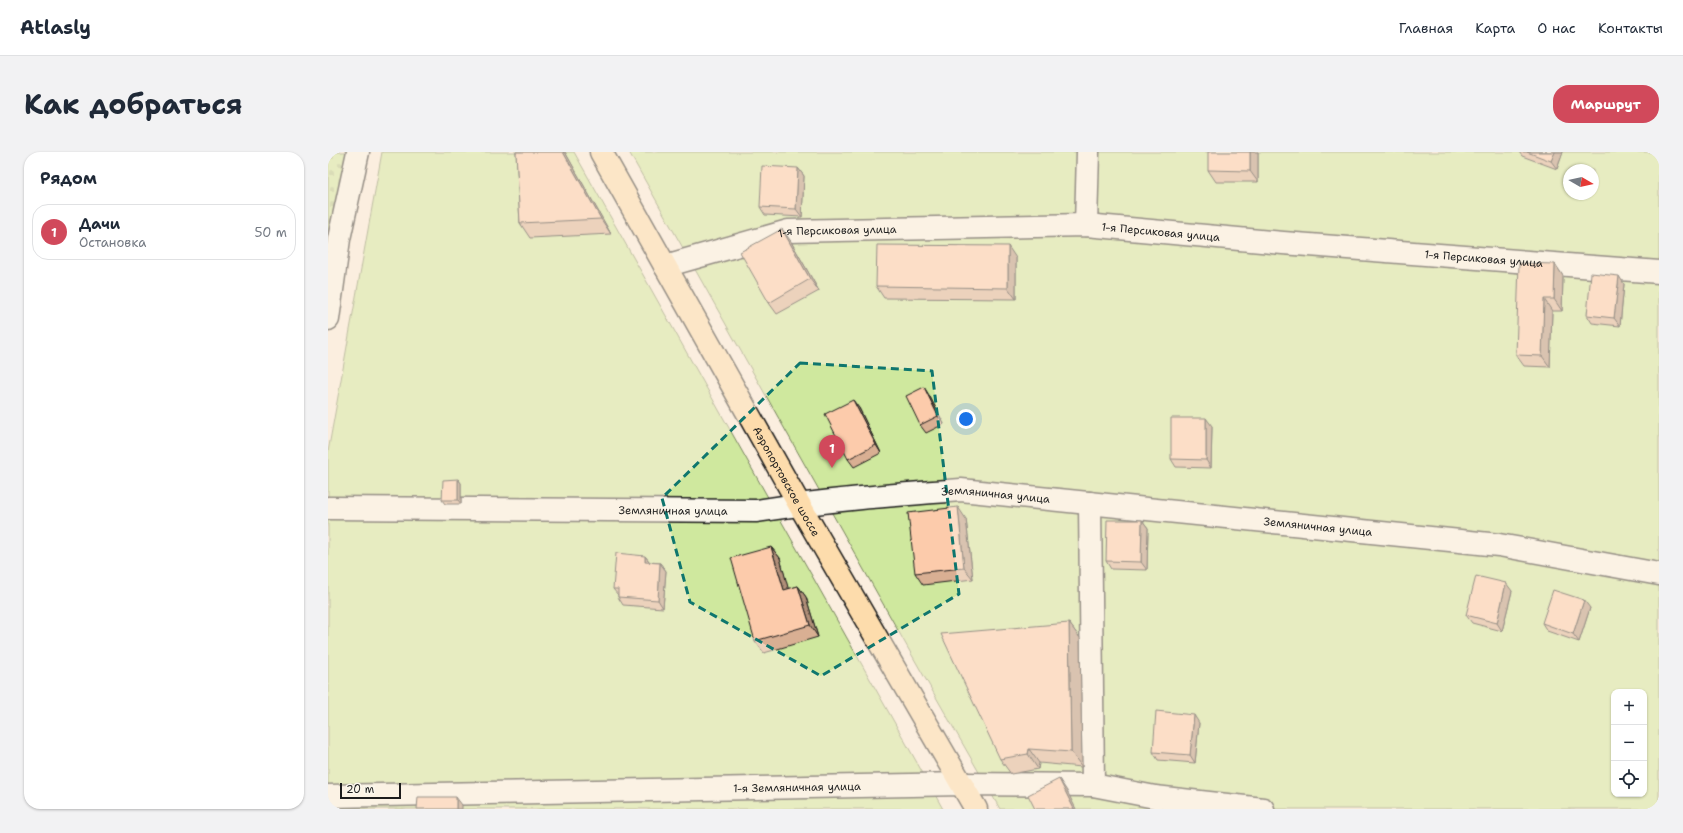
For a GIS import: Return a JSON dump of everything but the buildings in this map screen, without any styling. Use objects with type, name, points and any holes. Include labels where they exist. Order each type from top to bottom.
[{"type":"main road","name":"Аэропортовское шоссе","points":[[601,152],[799,504],[976,809]]},
{"type":"street","points":[[328,318],[339,239],[358,152]]},
{"type":"street","points":[[1086,225],[1088,152]]},
{"type":"street","name":"1-я Персиковая улица","points":[[665,266],[788,231],[1086,225],[1283,243],[1659,272]]},
{"type":"street","name":"Земляничная улица","points":[[328,508],[757,511],[799,504],[874,496],[961,490],[1499,545],[1659,574]]},
{"type":"street","points":[[1090,503],[1093,785]]},
{"type":"street","name":"1-я Земляничная улица","points":[[328,796],[962,784],[1093,785],[1155,797],[1263,809]]},
{"type":"highlighted area","points":[[800,363],[932,371],[959,594],[821,676],[690,602],[662,498]]},
{"type":"green space","points":[[328,152],[352,152],[328,310]]},
{"type":"green space","points":[[382,152],[574,152],[943,809],[328,809],[328,452]]},
{"type":"green space","points":[[629,152],[1659,152],[1659,809],[1000,809]]},
{"type":"place","name":"Дачи","points":[[832,468]]}]
